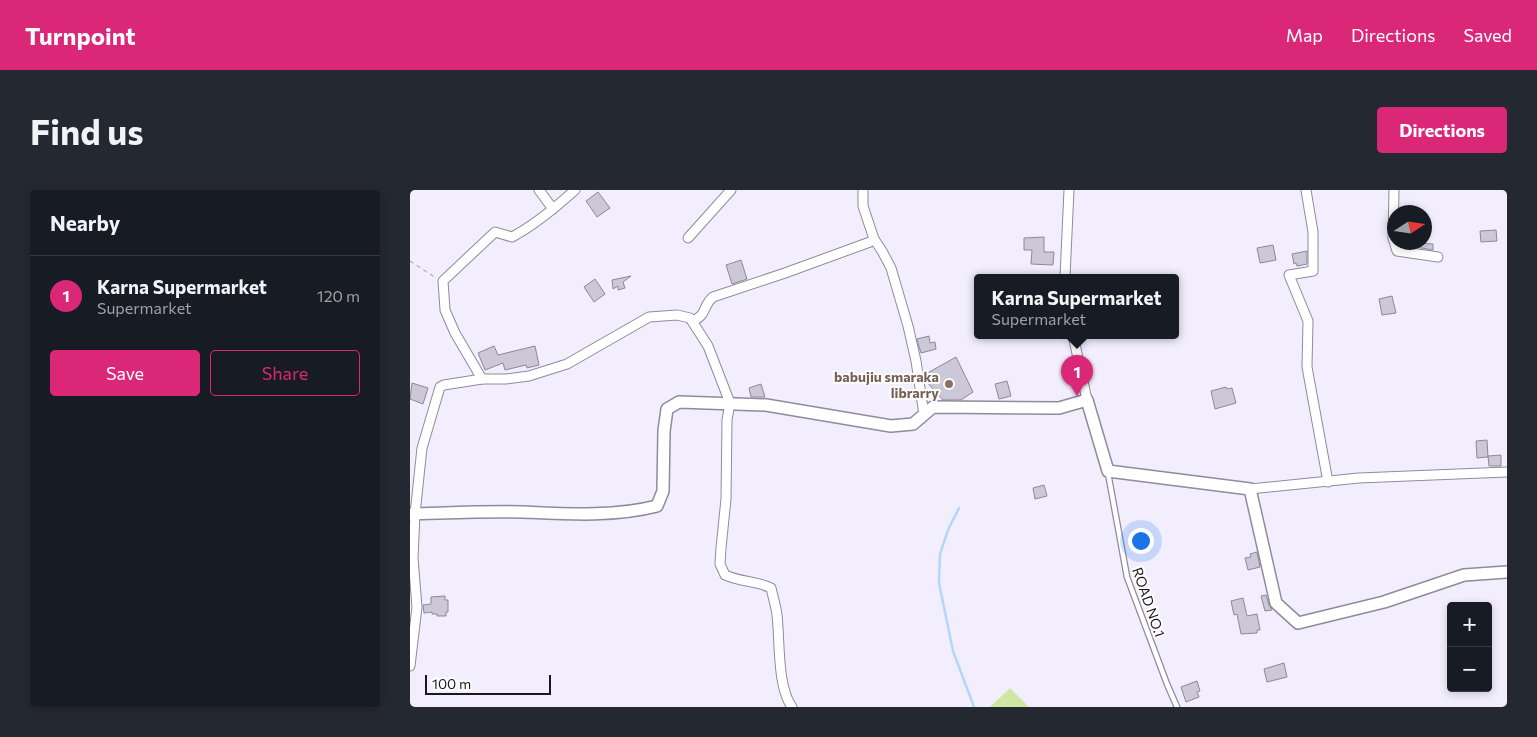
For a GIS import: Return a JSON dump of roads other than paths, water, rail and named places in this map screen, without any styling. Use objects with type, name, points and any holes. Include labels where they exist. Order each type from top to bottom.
[{"type":"main road","points":[[412,514],[522,512],[569,514],[637,511],[657,506],[663,491],[664,431],[667,409],[679,402],[766,404],[891,426],[913,424],[933,407],[1060,408],[1087,400],[1108,471],[1250,489],[1276,603],[1298,623],[1384,602],[1464,575],[1507,572]]},
{"type":"street","points":[[539,190],[553,210]]},
{"type":"street","points":[[482,379],[455,333],[445,310],[443,281],[495,232],[512,237],[553,210],[574,190]]},
{"type":"street","points":[[688,238],[731,190]]},
{"type":"street","points":[[863,190],[863,206],[874,239],[891,268],[901,301],[916,361],[924,415]]},
{"type":"street","points":[[1065,274],[1069,190]]},
{"type":"street","points":[[1306,190],[1313,232],[1313,270],[1289,275],[1308,322],[1308,367],[1328,482]]},
{"type":"street","points":[[1394,190],[1393,238],[1397,251],[1438,257]]},
{"type":"street","points":[[692,321],[700,318],[705,312],[708,301],[712,297],[785,274],[874,239]]},
{"type":"street","points":[[410,666],[417,607],[412,514],[422,448],[440,387],[482,379],[506,379],[529,376],[567,364],[649,317],[677,315],[690,318],[708,346],[730,403],[727,420],[726,492],[720,564],[725,575],[739,581],[764,584],[771,588],[777,613],[783,685],[788,703],[792,707]]},
{"type":"street","points":[[1074,339],[1087,400]]},
{"type":"street","points":[[1250,489],[1358,478],[1507,472]]},
{"type":"lane","name":"ROAD NO.1","points":[[1108,471],[1127,577],[1177,707]]},
{"type":"waterway","points":[[959,508],[948,530],[940,554],[939,583],[953,651],[974,707]]},
{"type":"place","name":"babujiu smaraka librarry","points":[[949,384]]},
{"type":"place","name":"Karna Supermarket","points":[[1077,396]]}]
